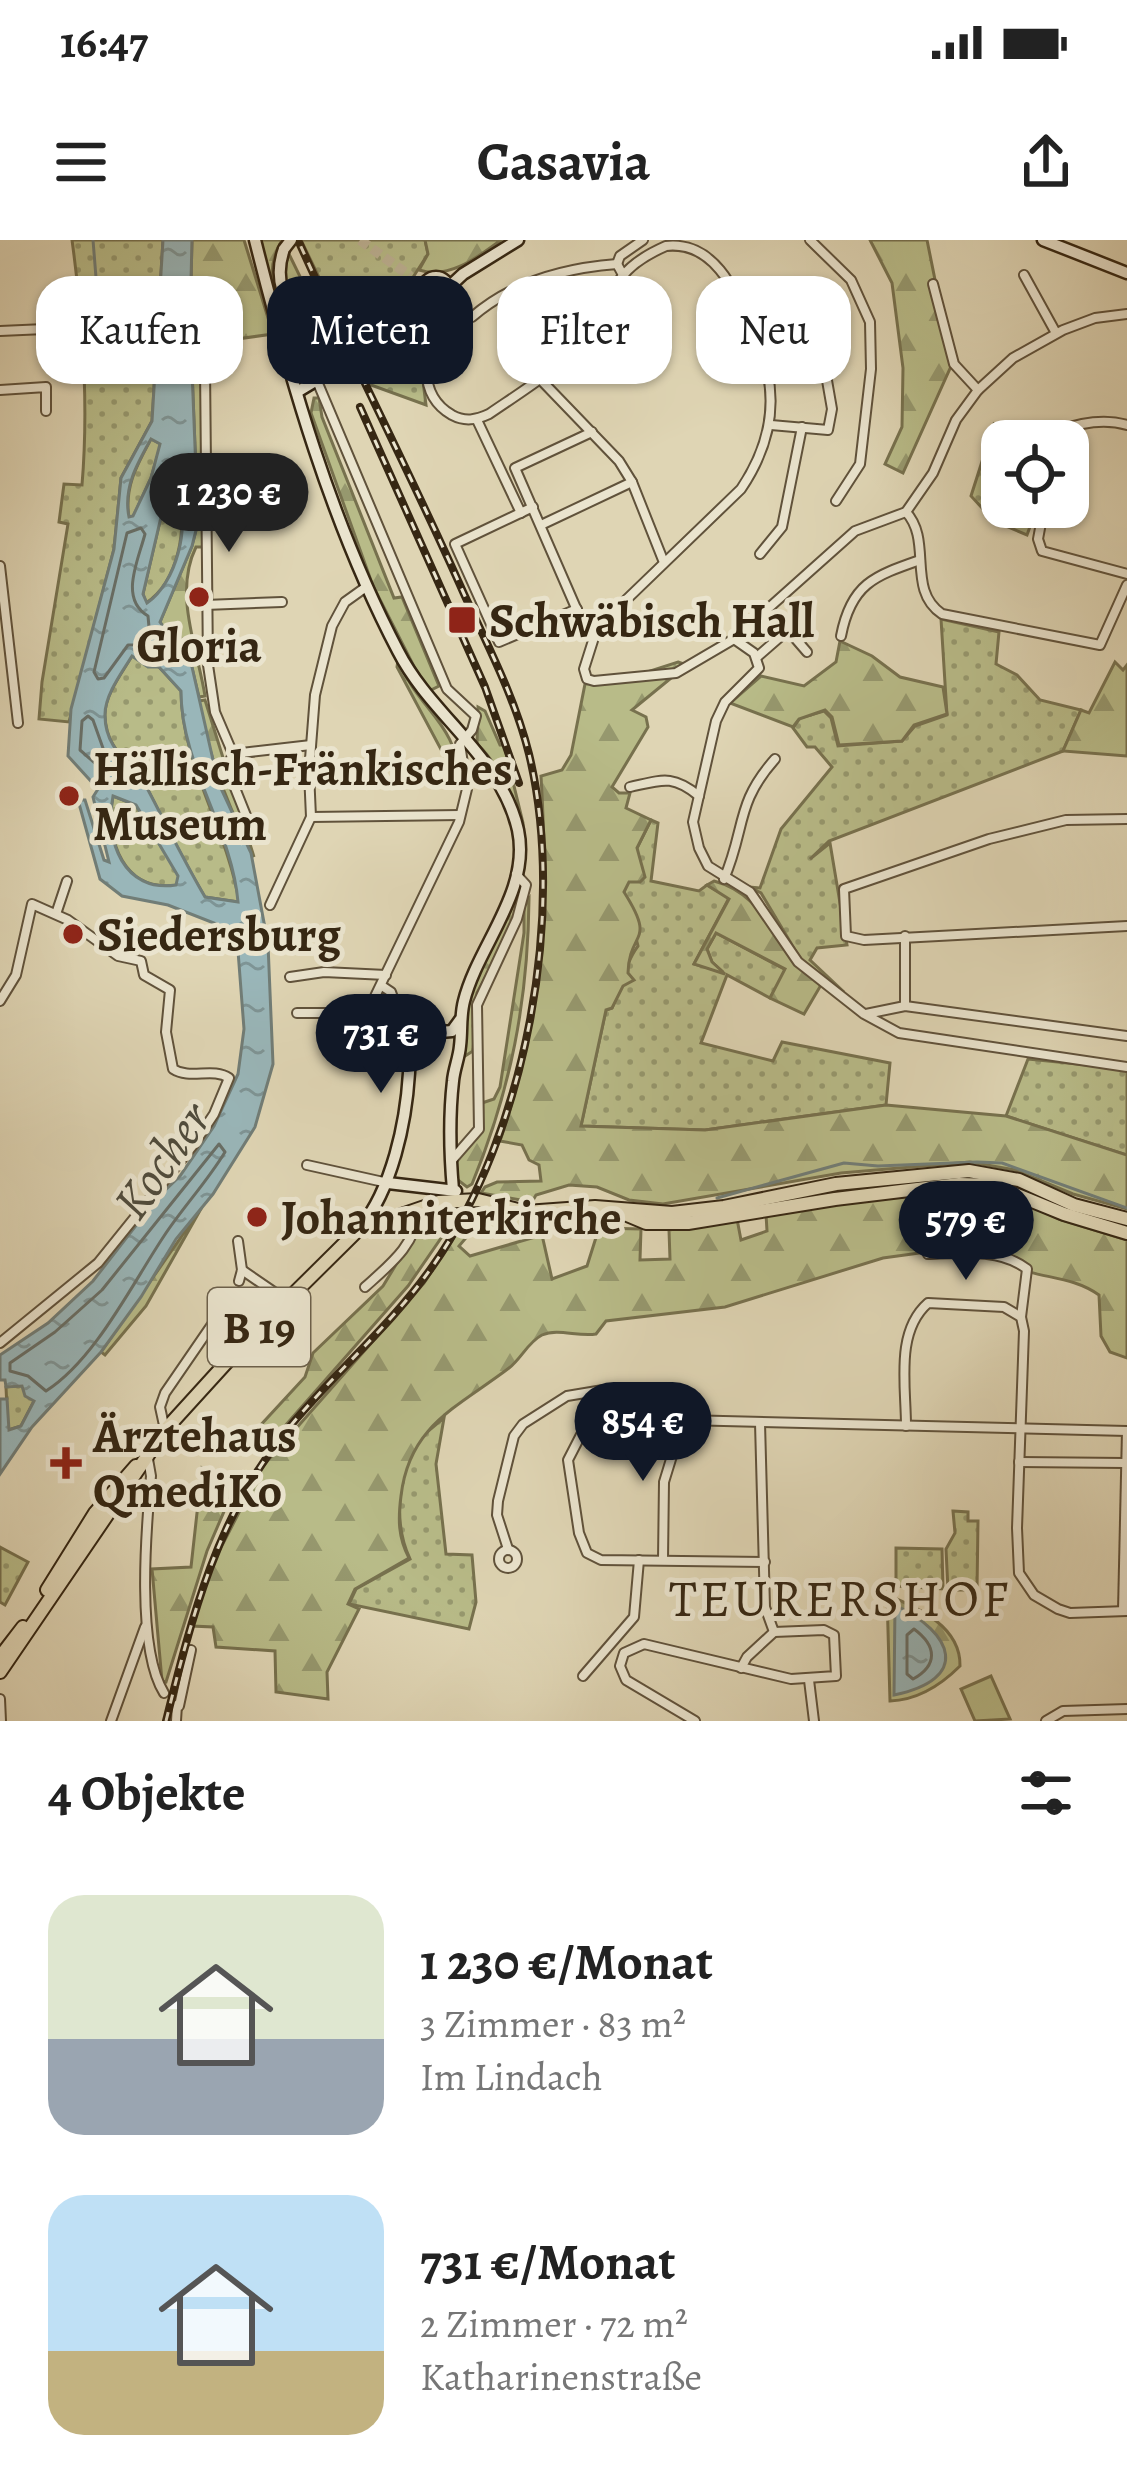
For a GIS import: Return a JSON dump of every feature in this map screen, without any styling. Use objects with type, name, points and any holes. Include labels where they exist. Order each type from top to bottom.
[{"type":"main road","name":"B 19","points":[[0,1672],[165,1430],[236,1351],[358,1230],[439,1202],[478,1201],[526,1212],[557,1207],[671,1213],[836,1184],[970,1171],[1019,1180],[1074,1205],[1127,1219]]},
{"type":"main road","name":"B 19","points":[[610,1208],[646,1223],[688,1223],[835,1199],[959,1184],[993,1185],[1127,1233]]},
{"type":"main road","name":"B 19","points":[[0,1657],[95,1513],[144,1458]]},
{"type":"street","points":[[255,240],[297,392],[366,587],[424,696],[491,769],[514,816],[520,844],[512,894],[474,971],[458,1030],[453,1190]]},
{"type":"street","points":[[460,276],[518,240]]},
{"type":"street","points":[[617,264],[620,256],[643,240]]},
{"type":"street","points":[[810,240],[850,280],[870,322],[871,369],[860,464],[836,501]]},
{"type":"street","points":[[1043,240],[1127,273]]},
{"type":"street","points":[[617,264],[623,274],[648,254],[673,244],[706,243],[727,275],[762,351],[771,390],[771,425],[765,449],[741,489],[597,628],[584,669],[587,679],[594,681],[676,673],[734,639],[855,531],[906,512],[933,473],[956,420],[978,390],[1012,358],[1095,318],[1127,314]]},
{"type":"street","points":[[279,276],[278,265],[287,245]]},
{"type":"street","points":[[473,316],[498,294],[585,266],[617,264]]},
{"type":"street","points":[[1024,274],[1056,333]]},
{"type":"street","points":[[933,284],[954,364],[978,390]]},
{"type":"street","points":[[0,331],[36,329]]},
{"type":"street","points":[[205,384],[211,696],[232,754]]},
{"type":"street","points":[[297,392],[310,384]]},
{"type":"street","points":[[297,1013],[367,1013],[460,815],[467,789],[460,744],[476,716],[447,688],[319,384]]},
{"type":"street","points":[[427,384],[449,413],[477,419],[532,384]]},
{"type":"street","points":[[545,384],[632,482],[664,560]]},
{"type":"street","points":[[771,425],[828,430],[832,409],[828,384]]},
{"type":"street","points":[[0,390],[46,387],[46,411]]},
{"type":"street","points":[[477,419],[521,513]]},
{"type":"street","points":[[1089,425],[1127,424]]},
{"type":"street","points":[[760,554],[782,526],[802,427]]},
{"type":"street","points":[[592,432],[515,468],[583,624],[597,628]]},
{"type":"street","points":[[541,525],[632,482]]},
{"type":"street","points":[[533,507],[455,544],[499,642],[577,609]]},
{"type":"street","points":[[906,512],[914,521],[922,589],[929,606],[942,614],[1100,646],[1127,585]]},
{"type":"street","points":[[1040,528],[1042,550],[1127,574]]},
{"type":"street","points":[[842,636],[850,607],[863,585],[876,575],[920,560]]},
{"type":"street","points":[[0,566],[18,723]]},
{"type":"street","points":[[270,904],[311,817],[311,745],[318,678],[332,626],[345,602],[366,587]]},
{"type":"street","points":[[206,605],[282,602]]},
{"type":"street","points":[[757,657],[788,630],[807,652]]},
{"type":"street","points":[[734,639],[757,657],[759,668],[725,701],[716,722],[693,822],[708,866],[750,892],[798,962],[864,1014],[899,1033],[1127,1067]]},
{"type":"street","points":[[232,754],[311,745]]},
{"type":"street","points":[[232,754],[227,768],[249,824]]},
{"type":"street","points":[[724,879],[737,849],[745,801],[752,785],[775,759]]},
{"type":"street","points":[[630,787],[666,779],[682,782],[700,797]]},
{"type":"street","points":[[311,817],[460,815]]},
{"type":"street","points":[[1127,819],[1066,820],[988,839],[844,889],[846,936],[864,940],[1127,926]]},
{"type":"street","points":[[452,1160],[479,1129],[477,1005],[517,919],[526,885],[516,874]]},
{"type":"street","points":[[56,914],[67,880]]},
{"type":"street","points":[[0,1001],[16,975],[32,904],[56,914],[110,952],[141,961],[144,976],[170,990],[166,1032],[170,1066],[180,1074],[228,1076],[229,1082],[194,1144],[98,1263],[0,1343]]},
{"type":"street","points":[[905,935],[905,1006]]},
{"type":"street","points":[[290,977],[332,972],[384,981],[406,1034],[410,1071],[388,1183],[358,1230]]},
{"type":"street","points":[[864,1014],[905,1006],[1127,1036]]},
{"type":"street","points":[[406,1034],[458,1030]]},
{"type":"street","points":[[307,1165],[419,1190],[453,1190],[478,1201]]},
{"type":"street","points":[[377,1206],[393,1196],[419,1190],[439,1202]]},
{"type":"street","points":[[365,1287],[405,1252],[422,1206]]},
{"type":"street","points":[[238,1241],[239,1281]]},
{"type":"street","points":[[508,1550],[497,1507],[518,1429],[567,1396],[603,1390],[631,1394],[683,1420],[760,1423],[1019,1428],[1127,1431],[1125,1611],[1070,1612],[1044,1603],[1027,1585],[1017,1564],[1019,1428],[1024,1331],[1021,1317],[1027,1269],[982,1253],[928,1253]]},
{"type":"street","points":[[242,1270],[274,1292]]},
{"type":"street","points":[[165,1430],[160,1407],[165,1393],[233,1294]]},
{"type":"street","points":[[906,1426],[907,1339],[914,1316],[928,1303],[1004,1307],[1021,1317]]},
{"type":"street","points":[[603,1390],[569,1454],[587,1553],[593,1558],[765,1562]]},
{"type":"street","points":[[663,1560],[664,1482],[683,1420]]},
{"type":"street","points":[[760,1423],[766,1607],[774,1631]]},
{"type":"street","points":[[144,1458],[151,1476],[145,1626],[157,1682],[164,1693]]},
{"type":"street","points":[[1019,1462],[1126,1463]]},
{"type":"street","points":[[583,1676],[634,1617],[638,1560]]},
{"type":"street","points":[[111,1721],[145,1626]]},
{"type":"street","points":[[695,1721],[626,1680],[620,1666],[624,1653],[644,1644],[741,1667],[809,1680],[836,1676],[834,1635],[824,1630],[774,1631],[741,1667]]},
{"type":"street","points":[[176,1721],[191,1650]]},
{"type":"street","points":[[809,1680],[814,1721]]},
{"type":"street","points":[[0,1699],[1,1721]]},
{"type":"street","points":[[1046,1721],[1063,1711],[1127,1708]]},
{"type":"green space","points":[[72,240],[163,240],[161,276],[76,276]]},
{"type":"green space","points":[[192,240],[244,240],[267,315],[267,335],[243,338],[243,276],[191,276]]},
{"type":"green space","points":[[261,240],[282,240],[273,276],[268,276]]},
{"type":"green space","points":[[301,240],[425,240],[428,254],[414,276],[318,276]]},
{"type":"green space","points":[[425,240],[501,240],[463,265],[430,272],[419,270],[428,254]]},
{"type":"green space","points":[[870,240],[927,240],[952,364],[903,473],[885,464],[902,427],[903,368],[892,283]]},
{"type":"green space","points":[[289,254],[300,276],[285,276]]},
{"type":"green space","points":[[84,384],[154,384],[152,421],[121,478],[114,549],[69,722],[39,719],[68,524],[59,522],[64,484],[82,485]]},
{"type":"green space","points":[[193,384],[202,384],[204,547],[196,547],[189,565],[187,603],[205,696],[199,697],[192,668],[160,622],[198,522]]},
{"type":"green space","points":[[423,384],[426,405],[371,385]]},
{"type":"green space","points":[[314,398],[319,398],[322,417],[394,598],[402,597],[439,686],[427,692],[373,586],[311,413]]},
{"type":"green space","points":[[151,439],[161,444],[151,478],[129,518],[130,486]]},
{"type":"green space","points":[[981,465],[981,507],[971,496]]},
{"type":"green space","points":[[177,492],[182,521],[178,552],[166,582],[146,603],[143,594],[161,517]]},
{"type":"green space","points":[[941,619],[999,632],[996,664],[1017,675],[1040,700],[1081,710],[1063,751],[829,841],[810,859],[830,843],[847,945],[817,948],[810,960],[844,992],[801,960],[761,893],[749,887],[760,888],[781,829],[832,767],[793,728],[800,718],[824,711],[831,718],[838,746],[902,741],[915,726],[947,715]]},
{"type":"green space","points":[[840,641],[872,656],[900,677],[943,687],[947,714],[914,725],[902,741],[839,745],[832,717],[825,710],[799,719],[793,727],[730,703],[761,676],[804,686],[836,662]]},
{"type":"green space","points":[[132,656],[159,667],[181,691],[196,771],[239,902],[205,897],[142,779],[110,739],[107,701]]},
{"type":"green space","points":[[398,660],[445,731],[458,763],[460,785],[397,667]]},
{"type":"green space","points":[[678,662],[687,665],[632,710],[646,717],[648,727],[612,787],[630,793],[626,808],[651,820],[637,848],[645,877],[629,882],[624,892],[640,929],[629,959],[628,973],[634,980],[623,986],[612,1008],[606,1010],[581,1126],[705,1130],[886,1105],[1006,1116],[1127,1155],[1127,1209],[1015,1170],[970,1162],[841,1173],[663,1204],[569,1185],[536,1195],[532,1202],[481,1193],[497,1182],[541,1181],[539,1165],[529,1160],[522,1145],[500,1141],[525,1050],[539,961],[544,870],[541,776],[562,770],[571,755],[585,684],[640,679]]},
{"type":"green space","points":[[1115,662],[1123,670],[1127,665],[1127,756],[1063,751],[1081,710],[1089,713]]},
{"type":"green space","points":[[205,700],[254,857],[214,762],[199,701]]},
{"type":"green space","points":[[478,707],[504,745],[523,823],[525,854],[503,781],[477,744]]},
{"type":"green space","points":[[113,796],[136,805],[179,876],[177,885],[144,881],[122,860],[112,830]]},
{"type":"green space","points":[[651,820],[658,823],[651,881],[699,891],[707,885],[729,898],[694,964],[723,972],[707,949],[716,933],[786,970],[770,998],[727,975],[701,1043],[773,1061],[782,1042],[890,1063],[886,1105],[705,1130],[581,1126],[606,1010],[612,1008],[638,946],[624,892]]},
{"type":"green space","points":[[714,881],[747,898],[821,985],[804,1014],[770,998],[785,969],[716,933],[707,949],[725,974],[694,964],[729,899],[707,885]]},
{"type":"green space","points":[[521,882],[524,885],[508,935],[477,993],[473,1051],[465,1056],[469,994]]},
{"type":"green space","points":[[529,899],[515,1044],[486,1149],[467,1187],[454,1177],[454,1162],[476,1138],[482,1103],[494,1099],[500,1087],[524,907]]},
{"type":"green space","points":[[1028,1059],[1127,1069],[1127,1155],[1006,1116]]},
{"type":"green space","points":[[1002,1192],[1059,1219],[1127,1240],[1127,1358],[1110,1352],[1101,1336],[1099,1295],[1004,1259],[983,1223],[924,1223],[927,1252],[883,1258],[725,1307],[606,1321],[596,1334],[555,1332],[537,1338],[509,1368],[439,1420],[414,1452],[399,1512],[409,1558],[355,1589],[348,1604],[359,1609],[327,1672],[328,1699],[276,1692],[275,1651],[216,1647],[213,1627],[192,1626],[214,1561],[263,1466],[424,1283],[472,1210],[486,1214],[459,1246],[470,1256],[542,1235],[552,1279],[587,1266],[599,1228],[641,1229],[640,1260],[670,1259],[669,1230],[737,1219],[741,1240],[767,1231],[766,1214],[839,1202]]},
{"type":"green space","points":[[202,1207],[146,1306],[105,1355],[101,1352]]},
{"type":"green space","points":[[457,1215],[408,1286],[262,1452],[244,1443],[305,1377],[313,1353],[383,1286],[425,1217]]},
{"type":"green space","points":[[22,1385],[34,1401],[21,1426],[8,1430],[6,1387]]},
{"type":"green space","points":[[444,1418],[436,1464],[446,1554],[472,1555],[476,1602],[469,1629],[349,1604],[356,1589],[410,1559],[400,1517],[405,1472],[419,1441]]},
{"type":"green space","points":[[202,1468],[235,1486],[207,1551],[166,1682],[162,1681],[152,1569],[191,1567]]},
{"type":"green space","points":[[953,1511],[968,1512],[968,1521],[978,1521],[977,1590],[948,1590],[946,1549],[955,1533]]},
{"type":"green space","points":[[0,1547],[28,1562],[5,1605],[0,1602]]},
{"type":"green space","points":[[896,1548],[942,1549],[943,1589],[896,1586]]},
{"type":"green space","points":[[887,1595],[946,1630],[954,1640],[960,1666],[928,1691],[890,1701]]},
{"type":"green space","points":[[991,1676],[1010,1719],[975,1721],[961,1689]]},
{"type":"water","points":[[163,240],[192,240],[191,276],[161,276]]},
{"type":"water","points":[[154,384],[193,384],[198,522],[160,622],[192,667],[218,782],[251,853],[268,944],[273,1064],[255,1127],[213,1194],[176,1239],[101,1352],[32,1427],[0,1474],[0,1399],[7,1399],[9,1430],[21,1426],[34,1401],[25,1396],[22,1386],[6,1387],[5,1380],[0,1380],[0,1355],[48,1323],[93,1281],[180,1176],[214,1126],[238,1074],[244,1029],[238,951],[219,925],[168,905],[122,896],[100,879],[78,800],[85,800],[104,860],[109,862],[93,797],[98,789],[68,756],[71,709],[114,549],[121,478],[152,421]],"holes":[[[151,439],[160,444],[151,478],[129,517],[130,486]],[[176,494],[182,521],[178,552],[166,582],[147,603],[143,594],[161,517]],[[132,656],[148,667],[159,667],[181,691],[189,745],[227,849],[238,902],[205,897],[147,788],[110,739],[105,708]],[[113,796],[136,805],[178,876],[176,885],[143,881],[122,860],[112,830]]]},
{"type":"water","points":[[895,1605],[931,1629],[945,1654],[944,1667],[935,1678],[894,1695]]},
{"type":"waterway","points":[[93,240],[96,276]]},
{"type":"waterway","points":[[717,1198],[844,1163],[977,1162],[1002,1163],[1127,1208]]},
{"type":"tunnel","points":[[360,240],[410,276]]},
{"type":"railway","points":[[166,1721],[197,1605],[242,1497],[287,1430],[416,1289],[465,1214],[514,1088],[540,951],[540,816],[516,713],[298,240]]},
{"type":"railway","points":[[360,407],[485,687],[519,783]]},
{"type":"place","name":"Gloria","points":[[199,597]]},
{"type":"place","name":"Schwäbisch Hall","points":[[462,620]]},
{"type":"place","name":"Hällisch-Fränkisches Museum","points":[[69,796]]},
{"type":"place","name":"Siedersburg","points":[[73,934]]},
{"type":"place","name":"Johanniterkirche","points":[[257,1217]]},
{"type":"place","name":"Ärztehaus QmediKo","points":[[66,1463]]},
{"type":"district","name":"TEURERSHOF","points":[[840,1598]]},
{"type":"water label","name":"Kocher","points":[[161,1160]]}]
